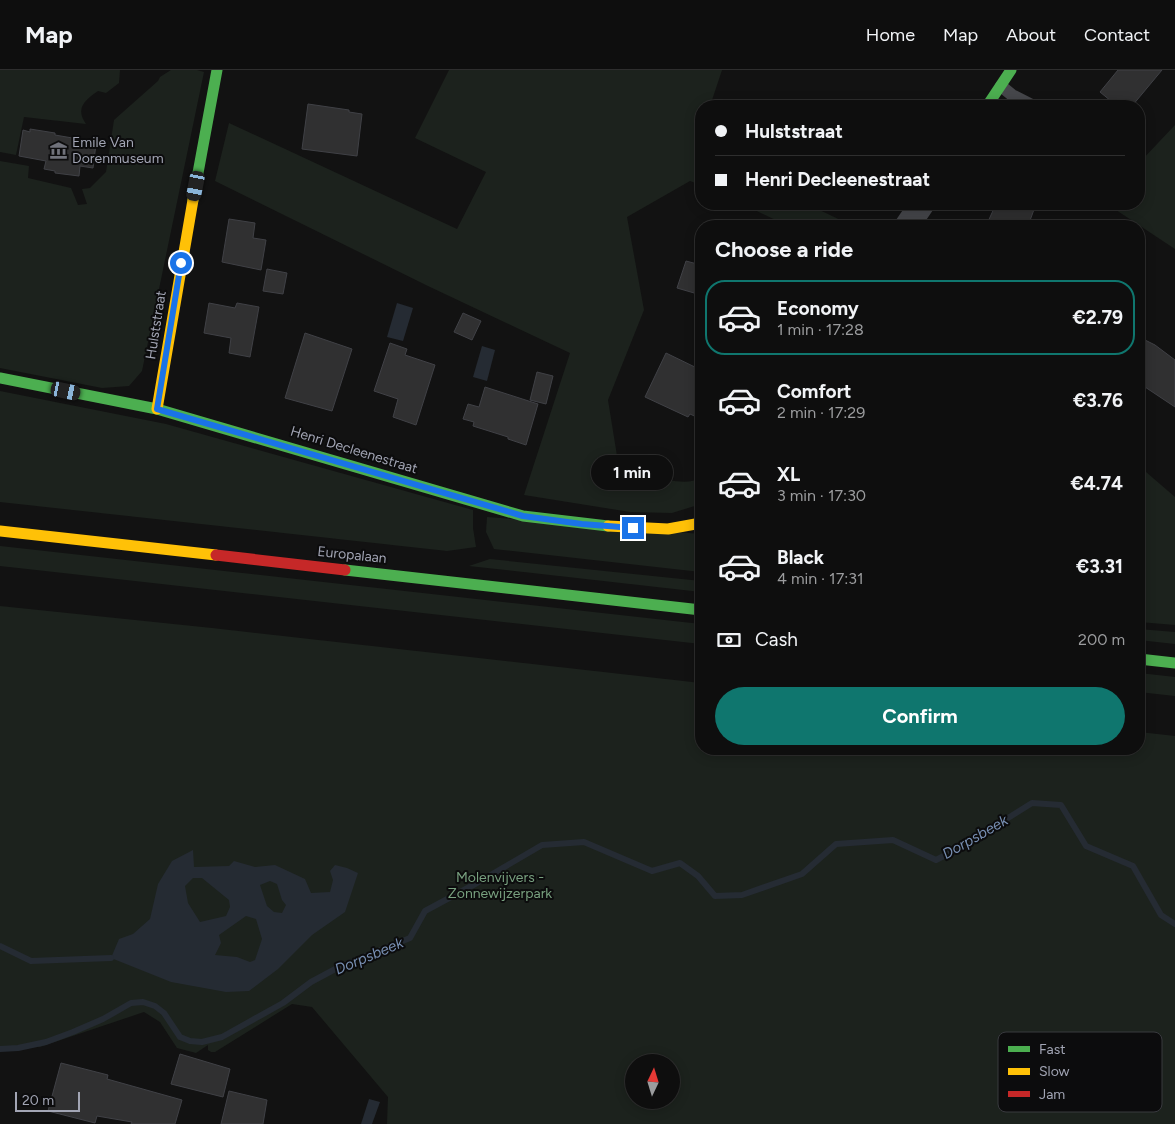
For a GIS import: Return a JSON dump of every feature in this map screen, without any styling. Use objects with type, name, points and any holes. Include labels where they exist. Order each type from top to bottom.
[{"type":"street","name":"Hulststraat","points":[[157,409],[181,263],[217,70]]},
{"type":"street","points":[[991,100],[1011,70]]},
{"type":"street","name":"Henri Decleenestraat","points":[[0,378],[157,409],[523,516],[616,528],[668,529],[695,524]]},
{"type":"street","name":"Europalaan","points":[[0,531],[695,609]]},
{"type":"street","points":[[1145,660],[1175,663]]},
{"type":"lane","points":[[1001,86],[1022,100]]},
{"type":"green space","points":[[0,70],[120,70],[119,83],[106,93],[98,91],[83,105],[81,113],[86,124],[24,117],[16,155],[0,152]]},
{"type":"green space","points":[[171,70],[197,70],[204,72],[142,371],[129,386],[102,388],[0,368],[0,161],[29,166],[28,178],[71,188],[78,205],[87,204],[82,189],[90,188],[106,172],[114,120],[158,81],[160,77]]},
{"type":"green space","points":[[449,70],[722,70],[712,100],[695,100],[695,183],[690,181],[627,217],[644,310],[608,400],[618,462],[660,478],[682,482],[695,480],[695,506],[672,513],[630,512],[524,495],[570,353],[428,286],[215,181],[229,123],[457,229],[486,172],[415,138]]},
{"type":"green space","points":[[1175,125],[1175,249],[1145,229],[1145,220],[1131,220],[1116,210],[1145,210],[1145,157]]},
{"type":"green space","points":[[755,210],[820,210],[840,220],[775,220]]},
{"type":"green space","points":[[0,391],[166,424],[473,510],[476,547],[447,551],[0,502]]},
{"type":"green space","points":[[1146,472],[1175,497],[1175,625],[1145,622]]},
{"type":"green space","points":[[487,517],[695,534],[695,571],[494,549],[486,532]]},
{"type":"green space","points":[[0,546],[695,623],[695,643],[0,566]]},
{"type":"green space","points":[[490,559],[695,580],[695,591],[469,566]]},
{"type":"green space","name":"Molenvijvers - Zonnewijzerpark","points":[[0,606],[695,682],[695,755],[1145,755],[1145,733],[1175,736],[1175,1124],[387,1124],[388,1097],[312,1007],[292,1004],[215,1052],[208,1050],[208,1045],[196,1053],[177,1048],[160,1022],[144,1012],[40,1047],[0,1048]]},
{"type":"green space","points":[[1145,630],[1175,632],[1175,644],[1145,641]]},
{"type":"green space","points":[[1145,674],[1175,677],[1175,696],[1145,693]]},
{"type":"shaded area","points":[[397,303],[413,308],[403,341],[387,337]]},
{"type":"shaded area","points":[[482,346],[495,350],[487,381],[473,377]]},
{"type":"shaded area","points":[[193,850],[194,867],[229,866],[234,861],[255,867],[275,865],[305,879],[311,893],[330,892],[333,880],[330,871],[335,865],[358,873],[345,912],[312,935],[278,969],[249,991],[226,992],[171,982],[111,958],[119,939],[133,934],[150,919],[158,884],[172,861]],"holes":[[[193,878],[202,878],[229,900],[230,907],[226,916],[200,922],[188,903],[185,886]],[[270,881],[277,884],[282,900],[286,905],[282,913],[274,912],[267,906],[260,885]],[[246,916],[256,919],[262,939],[255,960],[250,962],[237,957],[215,955],[221,943],[219,935]]]},
{"type":"shaded area","points":[[369,1099],[380,1102],[372,1124],[361,1124]]},
{"type":"building","points":[[1118,70],[1162,70],[1137,100],[1110,100],[1100,92]]},
{"type":"building","points":[[308,104],[349,110],[349,112],[362,114],[357,156],[302,149]]},
{"type":"building","name":"Emile Van Dorenmuseum","points":[[30,129],[84,140],[83,143],[96,144],[93,168],[80,166],[79,176],[55,173],[55,171],[44,169],[46,161],[19,156],[23,130],[30,132]]},
{"type":"building","points":[[993,210],[1034,210],[1030,220],[989,220]]},
{"type":"building","points":[[229,219],[255,223],[253,238],[266,240],[261,270],[222,262]]},
{"type":"building","points":[[686,261],[695,263],[695,293],[677,288]]},
{"type":"building","points":[[267,269],[287,273],[283,294],[263,291]]},
{"type":"building","points":[[209,303],[235,308],[237,303],[259,307],[250,357],[229,353],[231,338],[204,333]]},
{"type":"building","points":[[463,313],[481,321],[472,340],[454,332]]},
{"type":"building","points":[[305,333],[352,349],[332,411],[285,398]]},
{"type":"building","points":[[1145,340],[1175,360],[1175,407],[1145,387]]},
{"type":"building","points":[[390,343],[407,349],[405,355],[435,365],[416,425],[393,417],[398,399],[374,391]]},
{"type":"building","points":[[666,353],[695,367],[695,416],[690,414],[688,417],[645,397]]},
{"type":"building","points":[[537,372],[553,376],[546,404],[530,400]]},
{"type":"building","points":[[485,387],[538,404],[526,445],[473,426],[474,422],[463,419],[468,404],[479,407]]},
{"type":"building","points":[[180,1054],[230,1069],[223,1097],[171,1084]]},
{"type":"building","points":[[61,1063],[108,1075],[107,1079],[182,1100],[175,1124],[131,1124],[132,1122],[97,1116],[95,1123],[48,1111]]},
{"type":"building","points":[[229,1091],[267,1100],[263,1124],[221,1124]]},
{"type":"waterway","name":"Dorpsbeek","points":[[0,1049],[18,1048],[46,1042],[103,1019],[131,1003],[143,1002],[155,1006],[164,1013],[180,1037],[190,1041],[202,1042],[222,1037],[283,1003],[311,982],[339,967],[410,938],[425,911],[542,845],[584,842],[652,871],[680,863],[698,876],[715,896],[742,895],[802,874],[836,844],[893,840],[936,860],[965,845],[1032,803],[1061,805],[1086,846],[1133,866],[1161,915],[1175,924]]},
{"type":"waterway","points":[[0,946],[31,961],[111,958]]},
{"type":"traffic: fast","points":[[193,200],[217,70]]},
{"type":"traffic: fast","points":[[991,100],[1011,70]]},
{"type":"traffic: fast","points":[[0,378],[157,409],[523,516],[608,526]]},
{"type":"traffic: fast","points":[[345,570],[695,609]]},
{"type":"traffic: fast","points":[[1145,660],[1175,663]]},
{"type":"traffic: slow","points":[[157,409],[193,200]]},
{"type":"traffic: slow","points":[[608,526],[668,529],[695,524]]},
{"type":"traffic: slow","points":[[0,531],[216,555]]},
{"type":"traffic: jam","points":[[216,555],[345,570]]},
{"type":"place","name":"Emile Van Dorenmuseum","points":[[58,150]]},
{"type":"route","points":[[181,263],[157,409],[523,516],[616,528],[633,528]]}]
